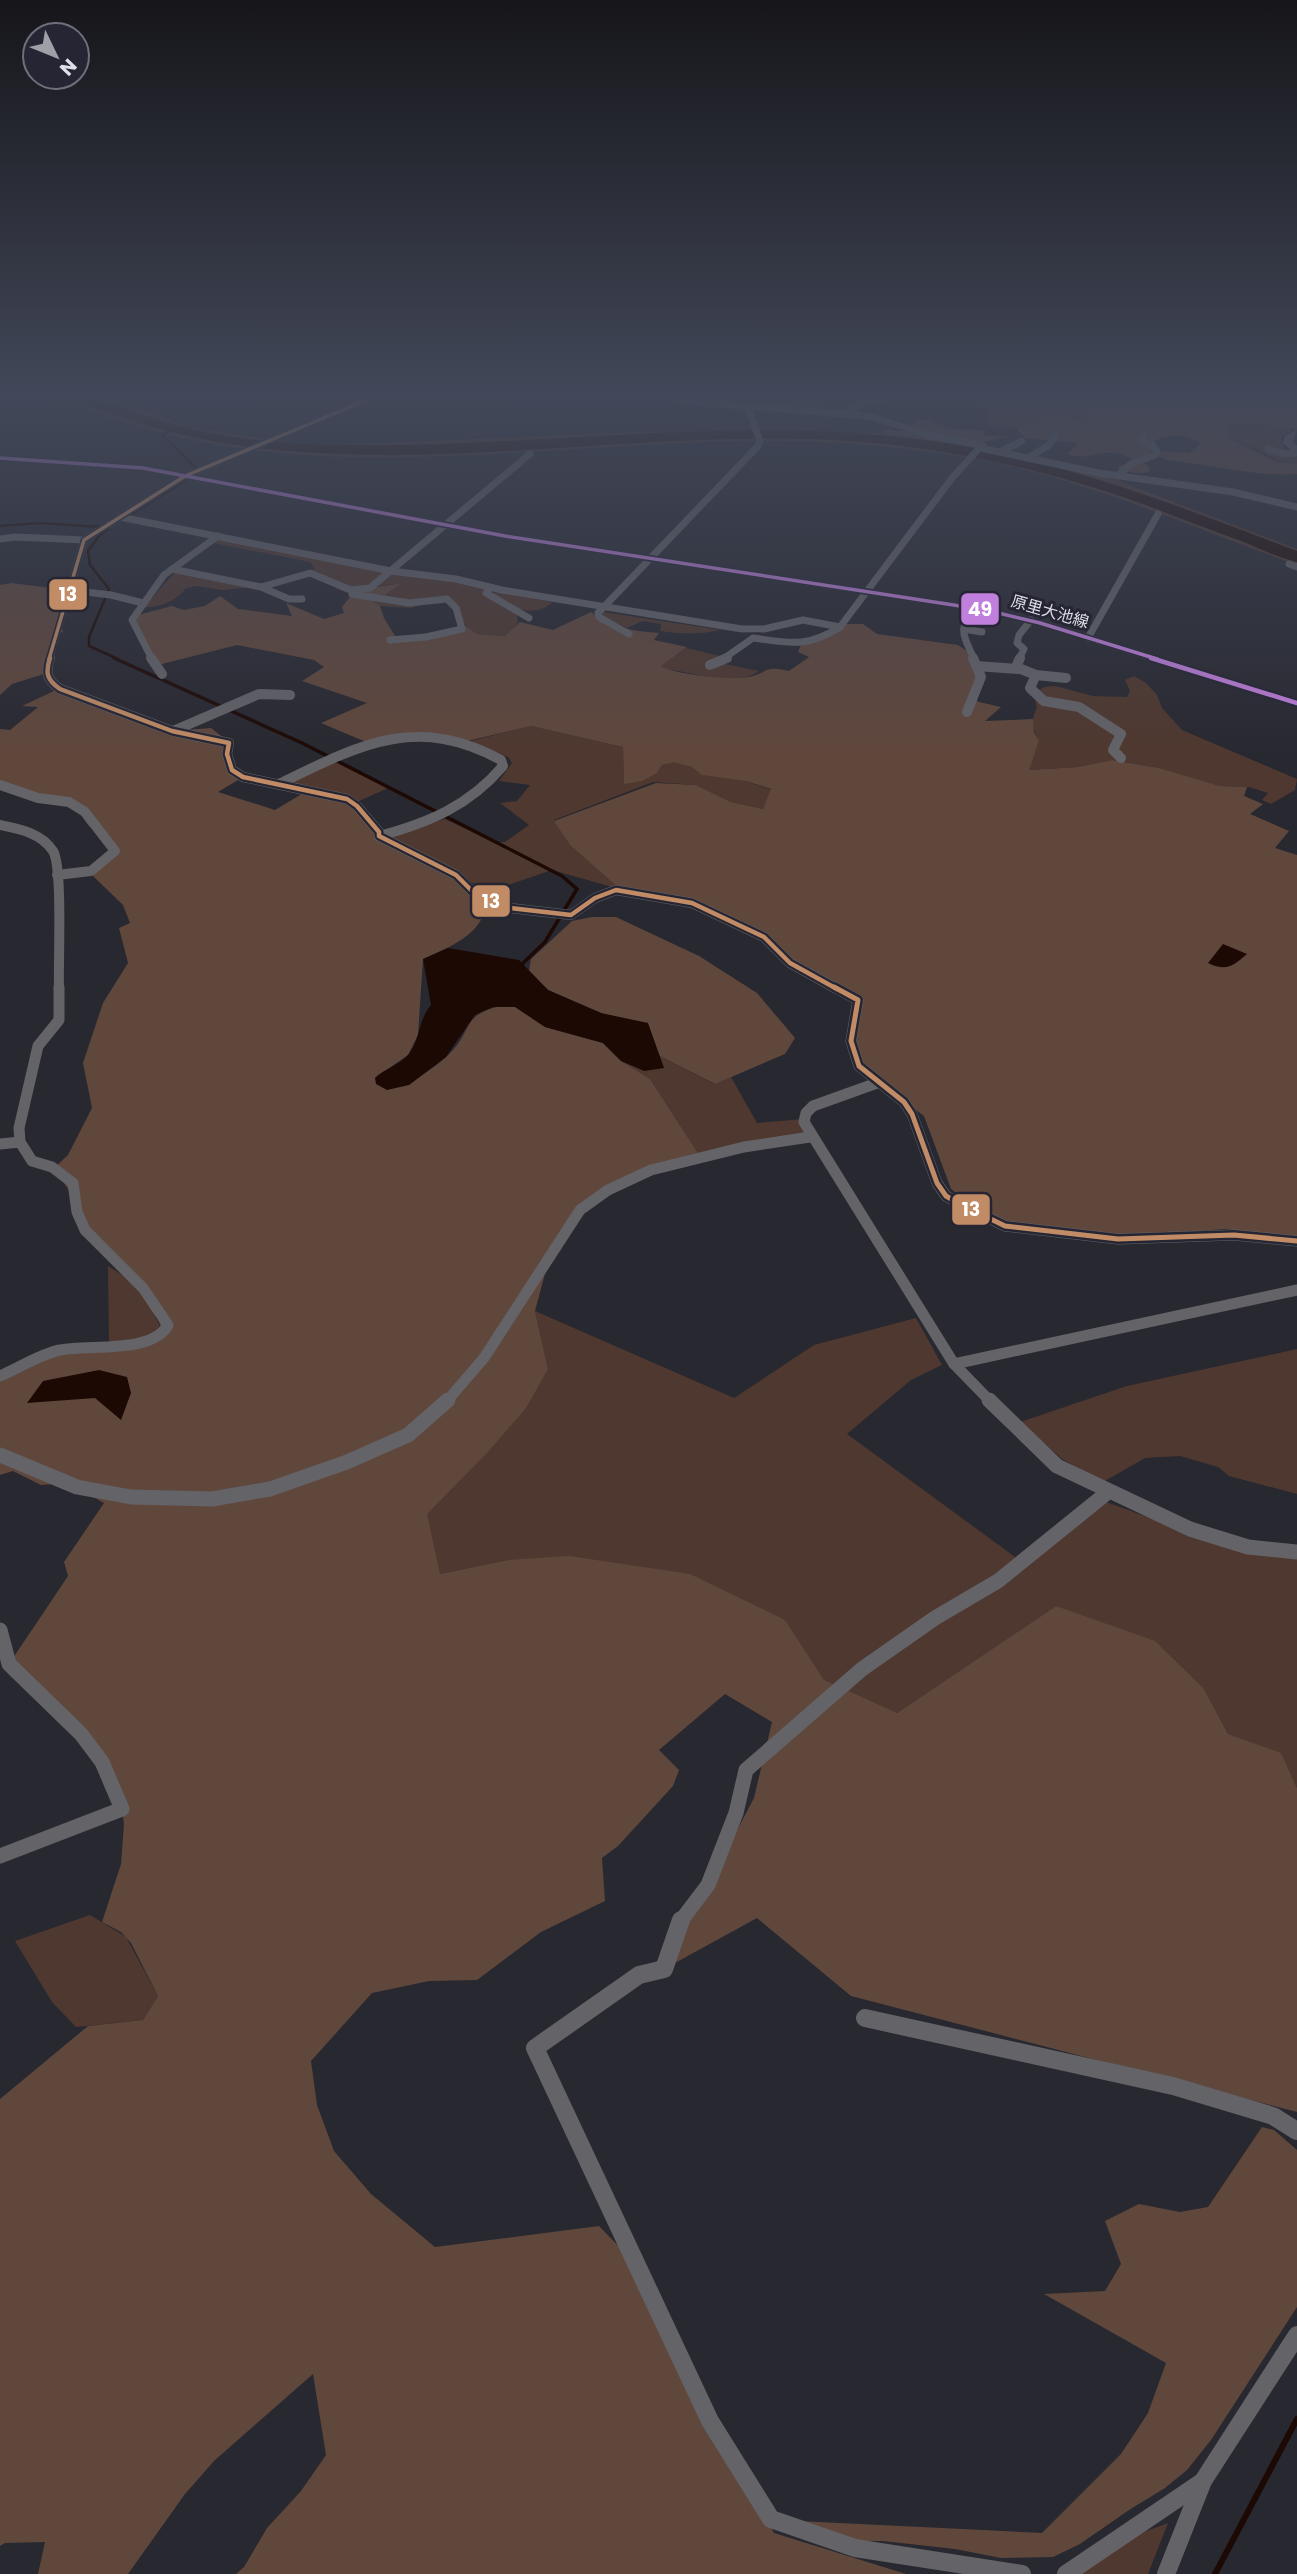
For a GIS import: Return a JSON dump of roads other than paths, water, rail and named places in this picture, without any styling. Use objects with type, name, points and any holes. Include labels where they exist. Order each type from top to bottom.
[{"type":"main road","name":"原里大池線","points":[[398,516],[975,608],[1031,620],[1297,703]]},
{"type":"street","points":[[261,587],[310,573],[351,590],[370,588],[455,516]]},
{"type":"street","points":[[629,634],[599,617],[598,613],[689,516]]},
{"type":"street","points":[[710,665],[726,658],[753,638],[802,643],[821,639],[840,627],[925,516]]},
{"type":"street","points":[[1087,638],[1157,516]]},
{"type":"street","points":[[0,541],[19,537],[84,540],[120,517],[391,571],[456,579],[489,588],[742,629],[764,629],[803,620],[840,627]]},
{"type":"street","points":[[162,674],[154,666],[145,644],[132,627],[132,620],[164,575],[218,536]]},
{"type":"street","points":[[84,540],[46,670],[49,681],[60,689],[172,731],[229,743],[227,754],[232,770],[243,777],[347,799],[357,806],[379,832],[379,836],[456,875],[474,893],[510,908],[564,915],[617,890],[623,890],[692,903],[764,937],[790,963],[858,1000],[851,1041],[859,1066],[904,1102],[912,1114],[937,1183],[946,1196],[1005,1226],[1118,1240],[1234,1235],[1297,1241]]},
{"type":"street","points":[[172,569],[261,587],[289,599],[302,599]]},
{"type":"street","points":[[293,577],[310,577],[336,590],[408,603],[447,598],[453,602],[460,617],[462,629],[449,634],[390,640]]},
{"type":"street","points":[[489,588],[486,593],[492,598],[529,618]]},
{"type":"street","points":[[69,590],[107,594],[143,603]]},
{"type":"street","points":[[967,712],[981,677],[962,632],[966,618],[975,608]]},
{"type":"street","points":[[1019,669],[1016,667],[1024,649],[1017,643],[1018,635],[1031,620]]},
{"type":"street","points":[[964,629],[982,632]]},
{"type":"street","points":[[976,666],[1019,669],[1036,675],[1066,678]]},
{"type":"street","points":[[1036,675],[1030,688],[1044,701],[1079,707],[1121,734],[1113,750],[1121,758]]},
{"type":"street","points":[[172,731],[259,694],[290,695]]},
{"type":"street","points":[[279,784],[373,742],[438,738],[463,742],[501,760],[503,766],[488,786],[455,811],[426,823],[379,836]]},
{"type":"street","points":[[0,785],[38,798],[69,802],[85,812],[115,851],[91,872],[57,875]]},
{"type":"street","points":[[0,825],[44,839],[57,859],[59,1020],[38,1046],[19,1128],[20,1142],[32,1161],[52,1167],[73,1182],[77,1212],[85,1230],[148,1293],[168,1325],[163,1334],[142,1343],[59,1349],[0,1376]]},
{"type":"street","points":[[877,1083],[813,1106],[806,1112],[804,1122],[810,1137],[954,1364],[990,1405],[1057,1466],[1108,1492],[1202,1532],[1248,1547],[1297,1552]]},
{"type":"street","points":[[0,1455],[77,1487],[131,1497],[212,1499],[270,1489],[347,1462],[408,1434],[443,1406],[484,1358],[580,1210],[608,1190],[652,1170],[744,1147],[810,1137]]},
{"type":"street","points":[[0,1144],[20,1142]]},
{"type":"street","points":[[954,1364],[1297,1290]]},
{"type":"street","points":[[1022,2574],[855,2548],[771,2519],[710,2421],[535,2048],[639,1975],[664,1969],[680,1923],[708,1885],[736,1813],[746,1770],[764,1752],[862,1669],[935,1618],[998,1581],[1108,1492]]},
{"type":"street","points":[[0,1630],[9,1664],[81,1734],[102,1762],[122,1809],[0,1856]]},
{"type":"street","points":[[865,2018],[1173,2085],[1273,2116],[1297,2131]]},
{"type":"street","points":[[1166,2574],[1203,2481],[1297,2335]]},
{"type":"street","points":[[1066,2574],[1203,2481]]},
{"type":"waterway","points":[[1190,516],[1297,557]]},
{"type":"waterway","points":[[0,526],[39,523],[102,527]]},
{"type":"waterway","points":[[109,528],[88,551],[90,565],[109,589],[89,637],[89,646],[118,659]]},
{"type":"waterway","points":[[738,631],[760,632]]},
{"type":"waterway","points":[[114,658],[302,743],[562,876],[577,889],[545,942],[520,966]]},
{"type":"waterway","points":[[1215,2574],[1297,2419]]}]
